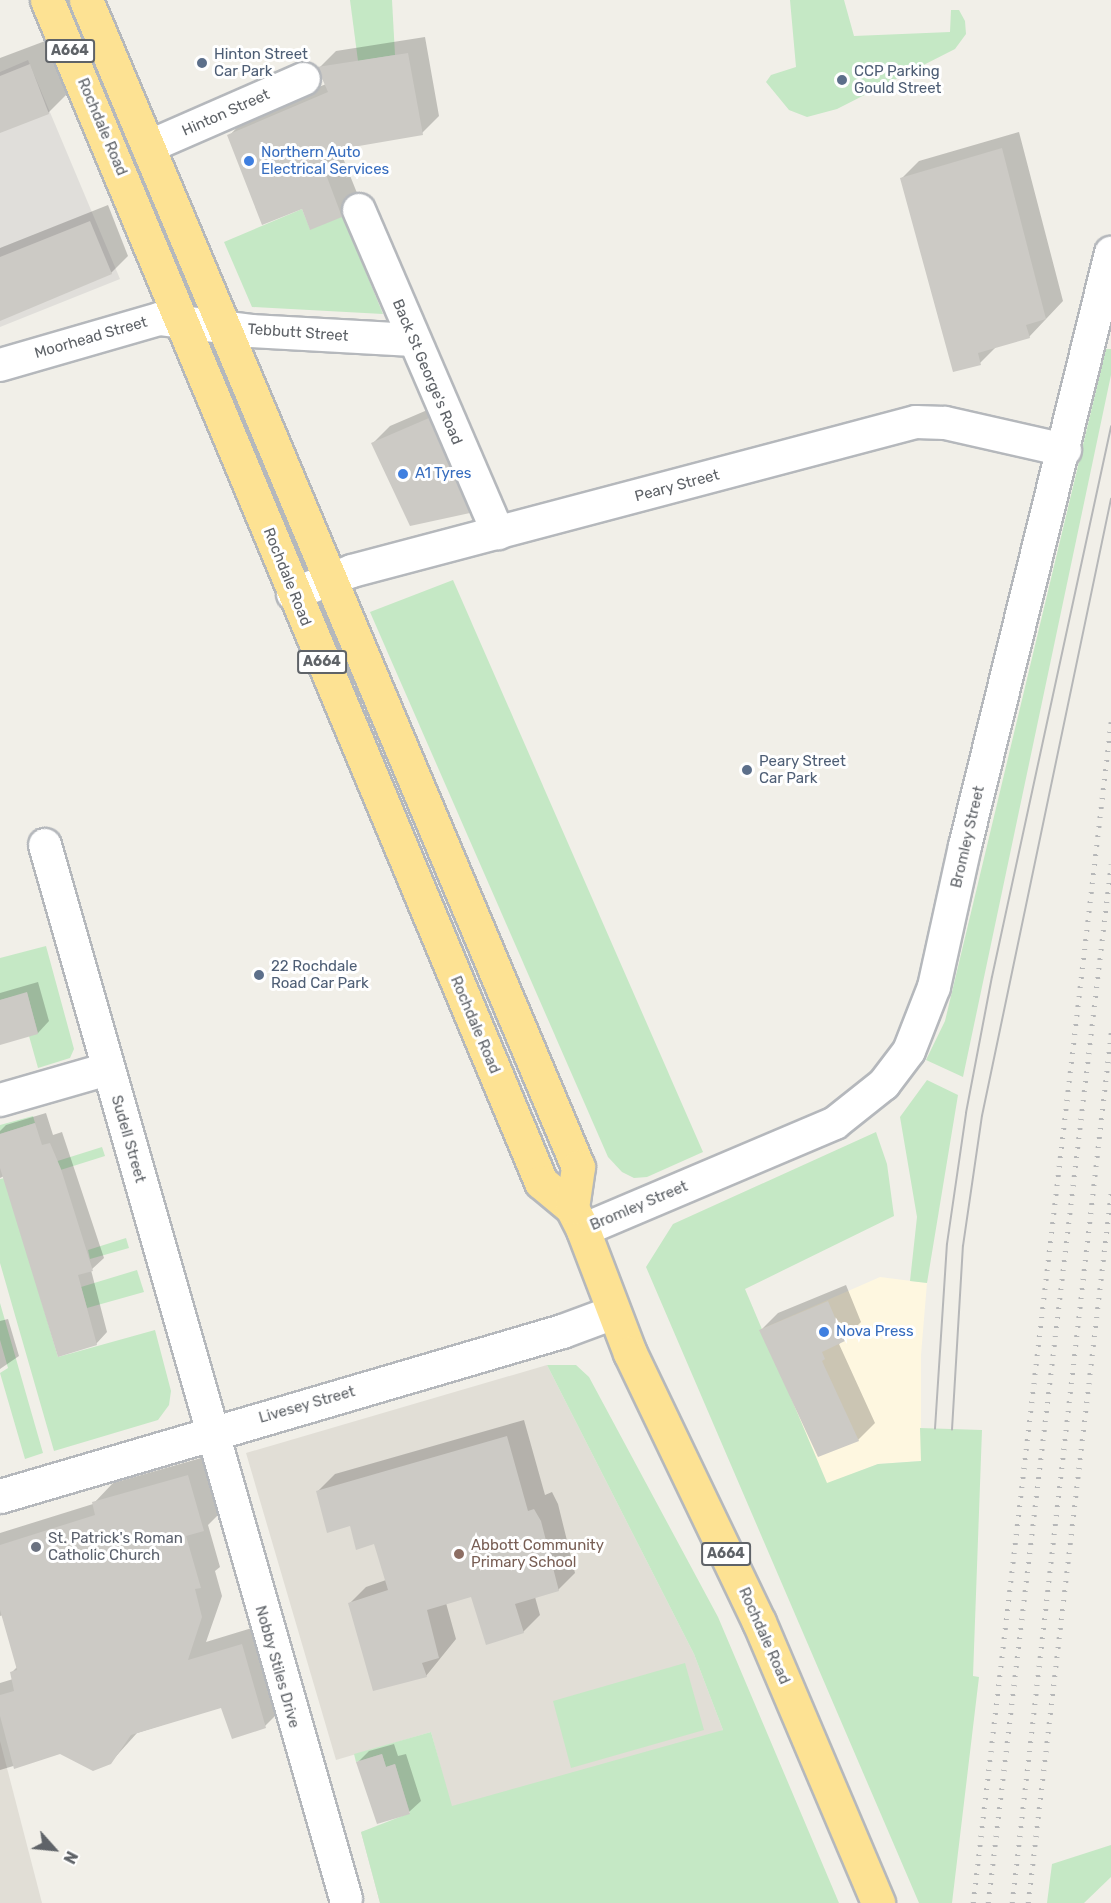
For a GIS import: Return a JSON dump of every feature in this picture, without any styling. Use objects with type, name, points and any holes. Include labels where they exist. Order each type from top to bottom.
[{"type":"highway","name":"Rochdale Road","points":[[47,0],[183,321],[293,594],[541,1182],[577,1219]]},
{"type":"highway","name":"Rochdale Road","points":[[86,0],[226,326],[252,398],[578,1167],[577,1219],[613,1312],[759,1622],[878,1903]]},
{"type":"street","name":"Hinton Street","points":[[148,147],[304,79]]},
{"type":"street","name":"Back St George's Road","points":[[359,210],[498,533]]},
{"type":"street","name":"Bromley Street","points":[[577,1219],[835,1124],[884,1084],[909,1051],[934,987],[965,846],[1065,450],[1111,253]]},
{"type":"street","name":"Moorhead Street","points":[[0,364],[159,319],[183,321]]},
{"type":"street","name":"Tebbutt Street","points":[[183,321],[413,340]]},
{"type":"street","name":"Peary Street","points":[[293,594],[330,580],[498,533],[916,422],[945,423],[1065,450]]},
{"type":"street","name":"Sudell Street","points":[[45,845],[211,1433]]},
{"type":"street","points":[[0,1100],[108,1069]]},
{"type":"street","name":"Livesey Street","points":[[0,1496],[562,1331],[613,1312]]},
{"type":"street","name":"Nobby Stiles Drive","points":[[211,1433],[346,1899]]},
{"type":"shaded area","points":[[28,60],[120,279],[0,327],[0,72]]},
{"type":"shaded area","points":[[880,1277],[927,1283],[921,1355],[921,1461],[878,1464],[827,1484],[759,1330]]},
{"type":"shaded area","name":"Abbott Community Primary School","points":[[547,1365],[694,1654],[723,1730],[380,1903],[361,1832],[451,1806],[431,1732],[336,1760],[246,1453]]},
{"type":"shaded area","points":[[0,1741],[42,1903],[0,1903]]},
{"type":"green space","points":[[350,0],[392,0],[395,55],[358,61]]},
{"type":"green space","points":[[790,0],[844,0],[854,36],[950,32],[951,10],[959,10],[965,21],[966,34],[955,49],[837,109],[807,117],[789,110],[766,82],[771,75],[796,67]]},
{"type":"green space","points":[[302,209],[310,229],[343,216],[383,314],[252,307],[224,242]]},
{"type":"green space","points":[[1106,349],[1111,349],[1111,375],[963,1077],[926,1060],[945,1021]]},
{"type":"green space","points":[[453,580],[703,1152],[647,1177],[634,1178],[622,1172],[608,1157],[370,612]]},
{"type":"green space","points":[[46,946],[74,1049],[70,1058],[38,1068],[29,1036],[38,1033],[27,993],[0,1000],[0,958]]},
{"type":"green space","points":[[927,1080],[958,1095],[927,1283],[910,1281],[917,1217],[900,1117]]},
{"type":"green space","points":[[33,1116],[35,1123],[0,1134],[0,1125]]},
{"type":"green space","points":[[876,1132],[887,1164],[894,1216],[745,1289],[827,1483],[878,1464],[921,1461],[920,1428],[982,1430],[973,1676],[979,1677],[952,1903],[919,1903],[646,1267],[673,1224]]},
{"type":"green space","points":[[102,1147],[105,1156],[51,1173],[48,1164]]},
{"type":"green space","points":[[5,1178],[58,1357],[155,1330],[171,1391],[169,1405],[158,1420],[54,1451],[0,1263],[0,1179]]},
{"type":"green space","points":[[126,1238],[129,1248],[90,1259],[88,1250]]},
{"type":"green space","points":[[137,1270],[144,1292],[87,1308],[81,1287]]},
{"type":"green space","points":[[0,1303],[43,1453],[25,1459],[0,1373],[8,1368],[0,1340]]},
{"type":"green space","points":[[547,1365],[576,1365],[589,1377],[718,1617],[839,1903],[380,1903],[361,1832],[410,1813],[395,1764],[386,1767],[382,1754],[356,1762],[354,1754],[431,1732],[452,1806],[723,1730],[694,1654]]},
{"type":"green space","points":[[685,1663],[704,1730],[571,1768],[553,1701]]},
{"type":"green space","points":[[1111,1845],[1111,1877],[1084,1903],[1047,1903],[1052,1864]]},
{"type":"building","points":[[408,53],[423,135],[318,153],[342,217],[310,230],[302,209],[262,225],[227,135],[328,92],[317,67]]},
{"type":"building","points":[[30,64],[49,114],[0,133],[0,76]]},
{"type":"building","points":[[1002,148],[1046,319],[1026,325],[1030,338],[978,353],[981,365],[953,372],[900,178]]},
{"type":"building","points":[[90,221],[112,274],[0,321],[0,257]]},
{"type":"building","points":[[429,418],[470,513],[410,526],[371,443]]},
{"type":"building","points":[[27,992],[38,1034],[0,1045],[0,1000]]},
{"type":"building","points":[[35,1123],[42,1145],[50,1143],[61,1169],[93,1271],[78,1275],[97,1345],[58,1357],[0,1168],[0,1134]]},
{"type":"building","points":[[828,1301],[845,1341],[822,1352],[825,1359],[822,1361],[859,1441],[818,1457],[759,1330]]},
{"type":"building","points":[[507,1436],[528,1511],[534,1509],[541,1521],[559,1591],[515,1604],[524,1633],[486,1645],[471,1597],[427,1610],[439,1658],[422,1663],[427,1677],[373,1691],[348,1603],[388,1590],[374,1544],[356,1550],[350,1526],[327,1533],[316,1491]]},
{"type":"building","points":[[188,1475],[204,1531],[186,1536],[201,1588],[195,1589],[202,1617],[188,1660],[242,1644],[266,1728],[232,1739],[221,1708],[131,1735],[111,1764],[93,1771],[60,1754],[14,1769],[0,1716],[0,1695],[14,1691],[10,1672],[17,1670],[0,1610],[0,1545],[95,1515],[92,1502]]},
{"type":"building","points":[[382,1754],[386,1767],[395,1764],[410,1814],[377,1824],[356,1762]]},
{"type":"tram line","points":[[935,1429],[947,1244],[966,1113],[992,977],[1111,427]]},
{"type":"tram line","points":[[952,1430],[963,1246],[982,1116],[1111,499]]},
{"type":"railway","points":[[973,1903],[1111,722]]},
{"type":"railway","points":[[988,1903],[1111,864]]},
{"type":"railway","points":[[1012,1903],[1111,1033]]},
{"type":"railway","points":[[1028,1903],[1111,1192]]},
{"type":"place","name":"Hinton Street Car Park","points":[[202,63]]},
{"type":"place","name":"CCP Parking Gould Street","points":[[842,80]]},
{"type":"place","name":"Northern Auto Electrical Services","points":[[249,161]]},
{"type":"place","name":"A1 Tyres","points":[[403,474]]},
{"type":"place","name":"Peary Street Car Park","points":[[747,770]]},
{"type":"place","name":"22 Rochdale Road Car Park","points":[[259,975]]},
{"type":"place","name":"Nova Press","points":[[824,1332]]},
{"type":"place","name":"St. Patrick's Roman Catholic Church","points":[[36,1547]]},
{"type":"place","name":"Abbott Community Primary School","points":[[459,1554]]}]
